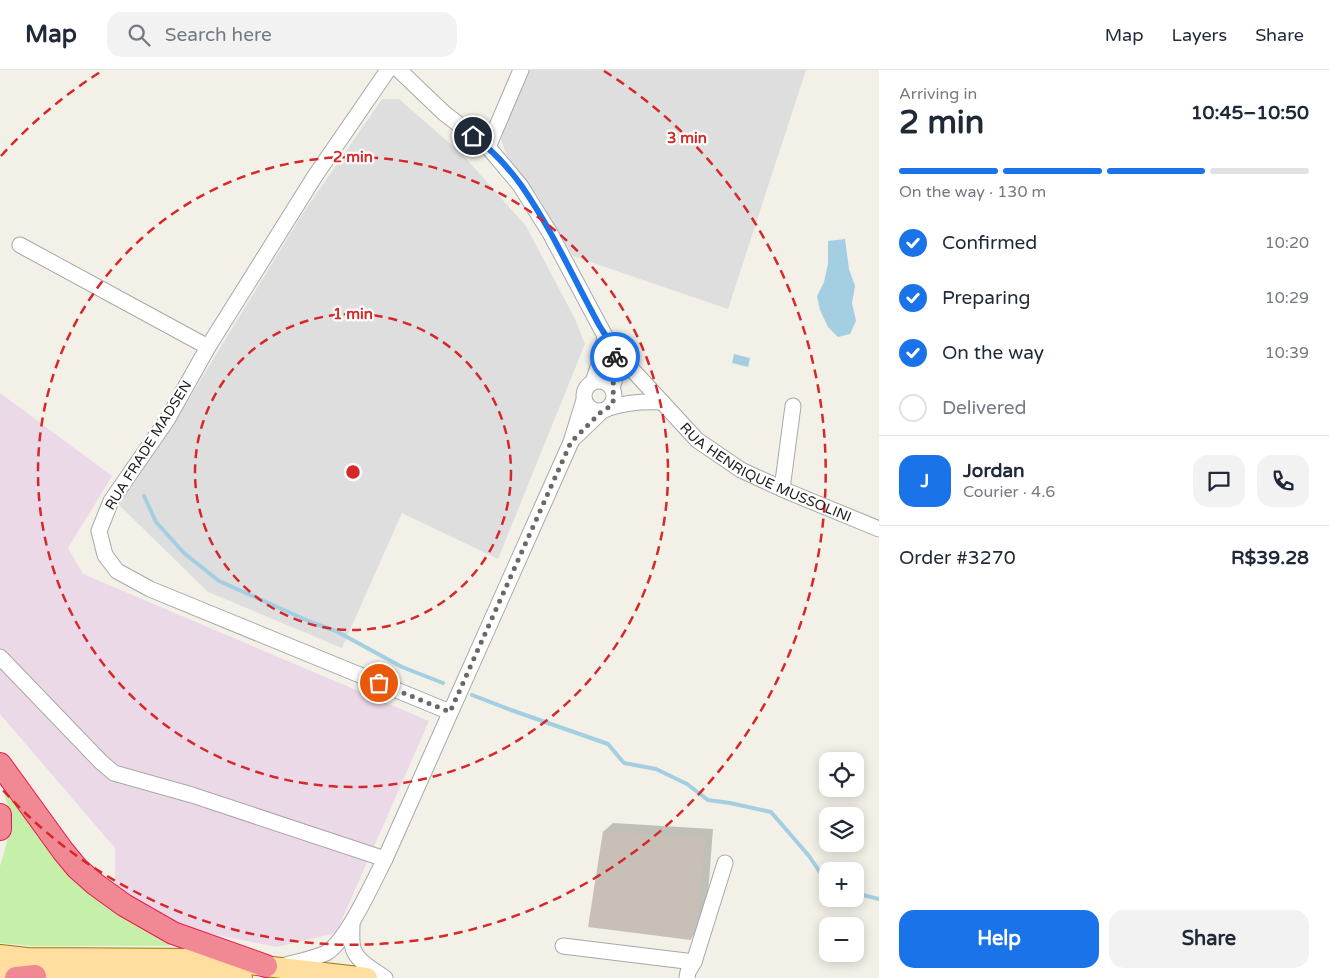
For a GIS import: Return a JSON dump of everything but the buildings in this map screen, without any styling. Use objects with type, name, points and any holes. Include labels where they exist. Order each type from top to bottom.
[{"type":"highway","points":[[0,764],[63,851],[77,868],[95,884],[124,905],[173,933],[272,967]]},
{"type":"highway","points":[[0,815],[0,829]]},
{"type":"main road","points":[[0,955],[27,958],[205,959],[367,978]]},
{"type":"main road","points":[[0,975],[90,977],[173,974],[242,978]]},
{"type":"street","name":"RUA FRADE MADSEN","points":[[388,70],[315,176],[208,347],[166,420],[111,501],[98,531],[105,556],[117,571],[150,589],[450,712]]},
{"type":"street","name":"RUA HENRIQUE MUSSOLINI","points":[[399,70],[444,112],[488,147],[520,184],[550,233],[605,336],[616,352],[697,440],[741,470],[879,529]]},
{"type":"street","points":[[488,147],[522,70]]},
{"type":"street","points":[[20,245],[208,347]]},
{"type":"street","points":[[272,967],[327,952],[352,924],[385,859],[571,442],[586,389],[593,382],[600,361],[605,336]]},
{"type":"street","points":[[571,442],[613,402],[615,395],[616,352]]},
{"type":"street","points":[[593,382],[600,380],[607,383],[630,377],[645,382]]},
{"type":"street","points":[[584,400],[588,407],[595,411],[643,400],[662,402]]},
{"type":"street","points":[[782,489],[793,406]]},
{"type":"street","points":[[0,657],[101,762],[114,773],[192,795],[385,859]]},
{"type":"street","points":[[688,978],[688,972],[694,962],[725,864]]},
{"type":"street","points":[[352,924],[353,948],[358,957],[385,978]]},
{"type":"street","points":[[563,946],[694,962]]},
{"type":"shaded area","points":[[529,70],[806,70],[728,309],[573,256],[540,200],[506,154],[501,140],[505,124]]},
{"type":"shaded area","points":[[382,99],[399,99],[462,154],[526,226],[575,319],[585,344],[498,559],[402,513],[342,648],[208,592],[119,505],[171,428],[303,213]]},
{"type":"shaded area","points":[[0,393],[112,476],[68,548],[83,574],[429,721],[336,933],[277,947],[182,928],[115,891],[115,848],[0,714]]},
{"type":"green space","points":[[2,784],[168,938],[170,946],[33,946],[0,943],[0,866],[9,827],[9,811]]},
{"type":"water","points":[[845,239],[849,269],[855,286],[852,303],[856,321],[850,334],[838,337],[828,327],[820,310],[817,296],[824,282],[828,264],[828,241]]},
{"type":"water","points":[[734,354],[750,358],[748,367],[732,363]]},
{"type":"waterway","points":[[144,496],[156,522],[184,553],[219,581],[313,623],[336,631],[402,667],[443,683]]},
{"type":"waterway","points":[[472,695],[608,744],[624,763],[656,769],[687,784],[708,800],[771,812],[809,856],[819,871]]},
{"type":"waterway","points":[[864,895],[879,899]]},
{"type":"way so far","points":[[379,683],[450,712],[571,442],[602,411],[609,408],[613,402],[615,395],[612,388],[616,375],[615,357]]},
{"type":"route","points":[[473,136],[488,147],[520,184],[550,233],[605,336],[616,352],[615,357]]}]
